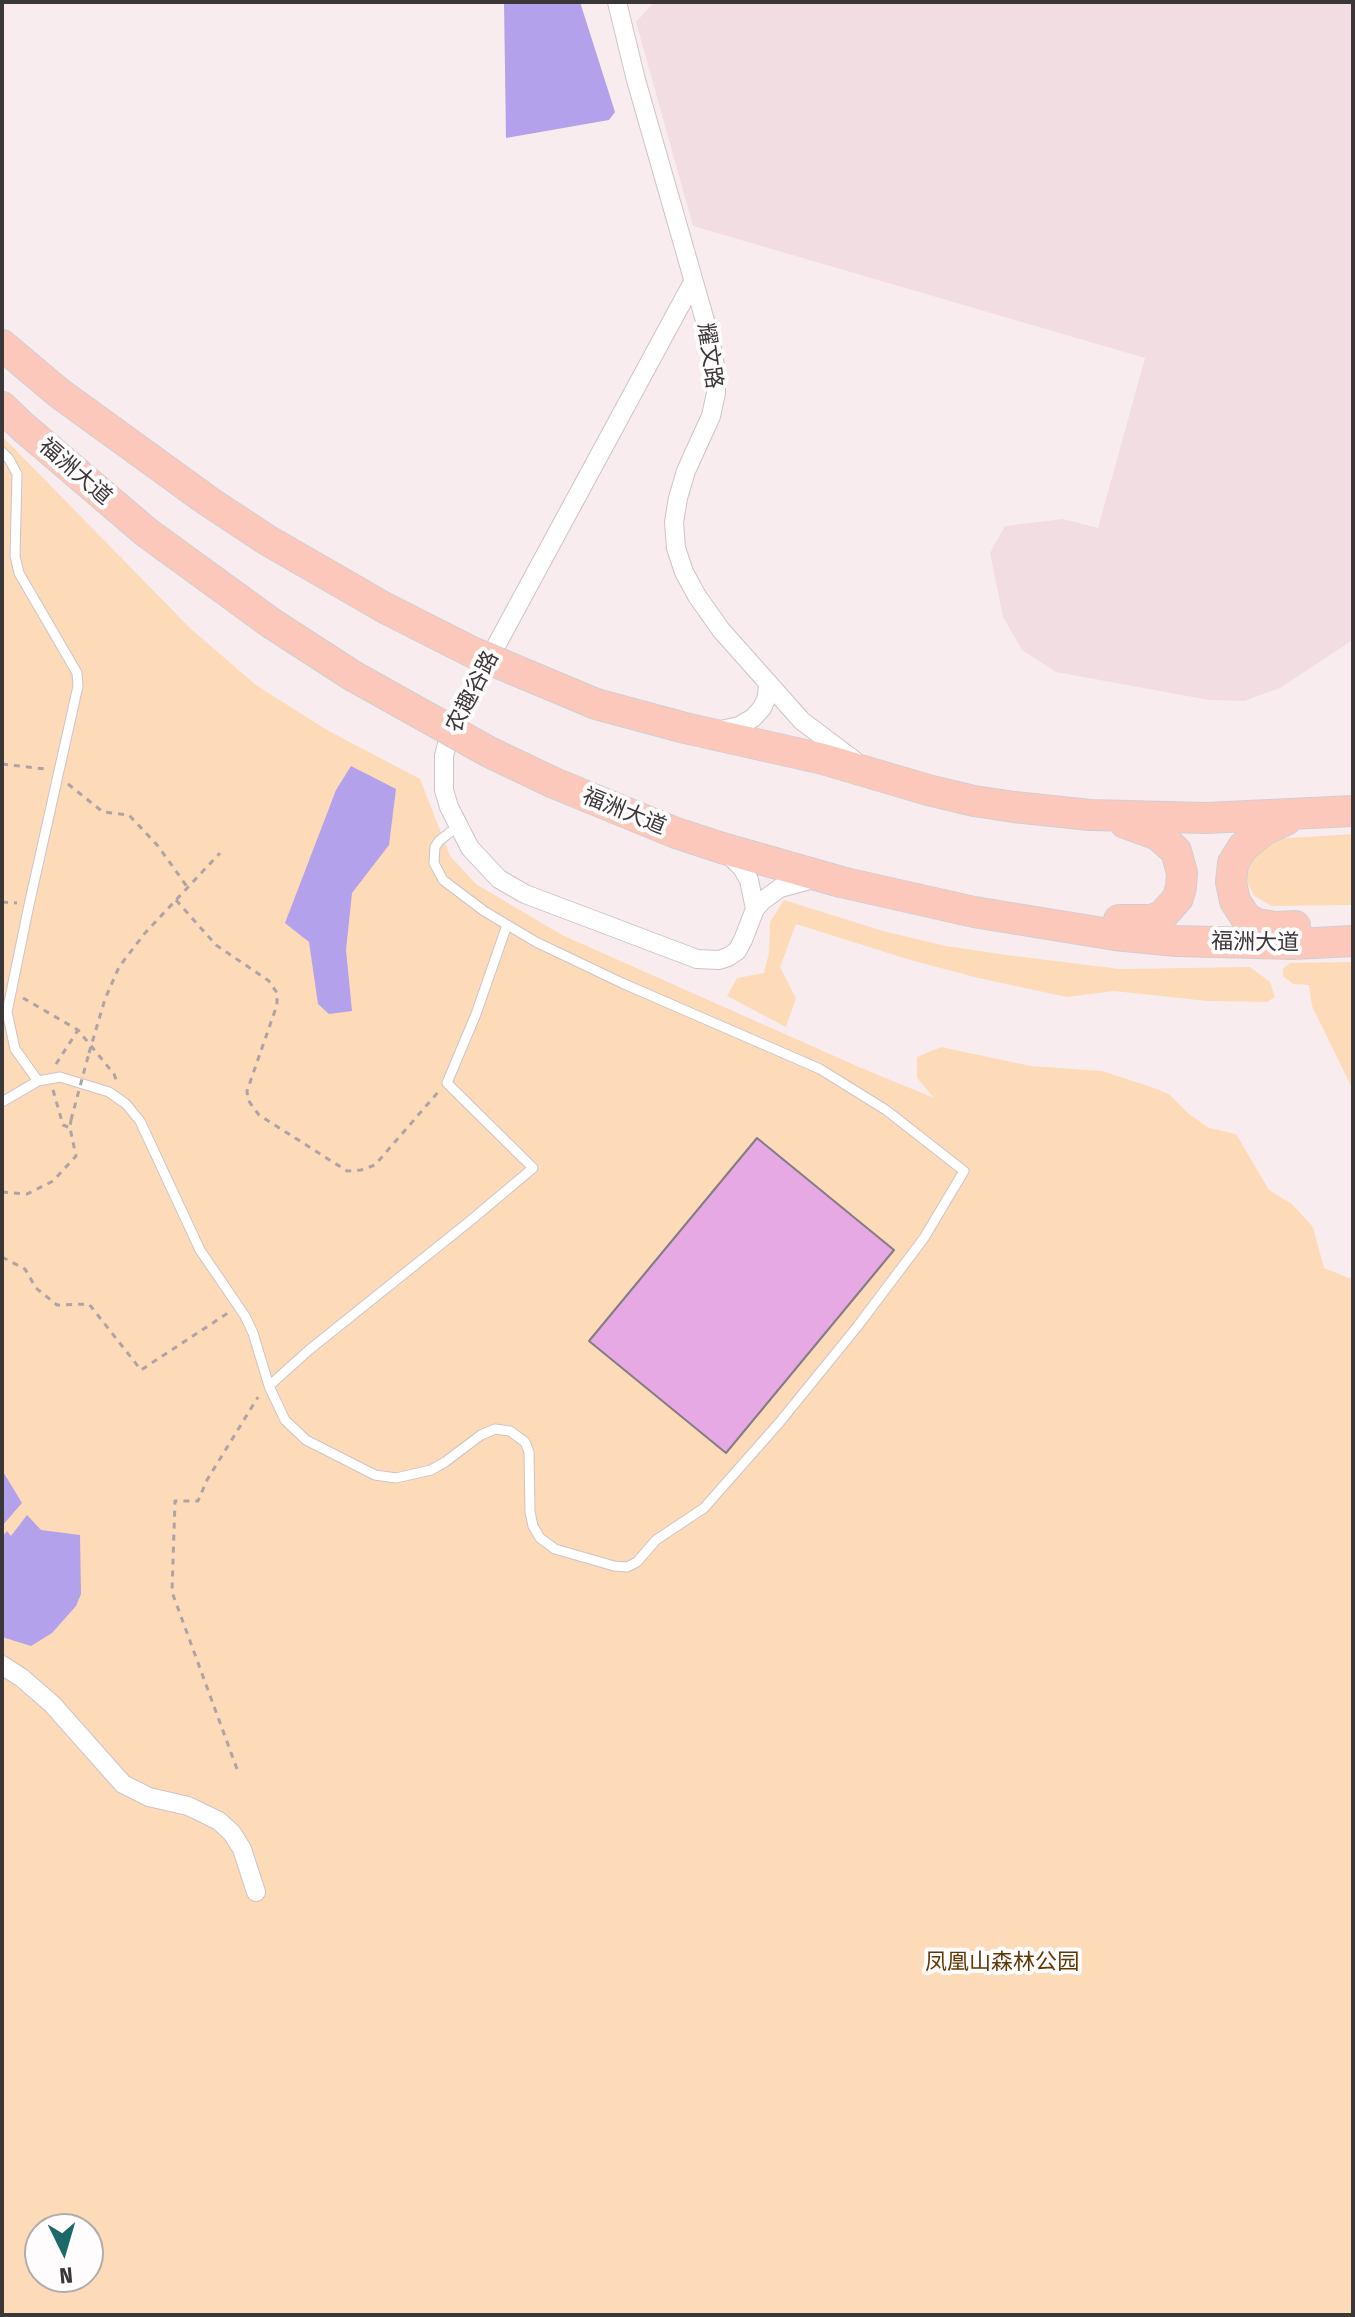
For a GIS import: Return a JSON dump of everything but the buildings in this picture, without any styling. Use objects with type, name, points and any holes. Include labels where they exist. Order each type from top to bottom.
[{"type":"main road","points":[[2,345],[122,441],[267,540],[385,608],[472,652],[596,704],[635,716],[811,756],[974,801],[1014,807],[1090,815],[1206,818],[1353,811]]},
{"type":"main road","name":"福洲大道","points":[[2,407],[146,532],[271,623],[353,676],[489,752],[554,783],[676,833],[826,877],[974,912],[1115,935],[1176,941],[1293,944],[1353,941]]},
{"type":"main road","points":[[1299,814],[1264,830],[1237,855],[1231,872],[1235,901],[1246,918],[1257,924],[1276,927],[1353,923]]},
{"type":"main road","points":[[974,912],[1064,914],[1141,921],[1163,915],[1178,898],[1181,887],[1180,861],[1176,851],[1145,828],[1090,815]]},
{"type":"street","name":"耀文路","points":[[617,2],[636,80],[710,338],[716,372],[711,416],[686,471],[674,522],[676,548],[684,572],[721,630],[802,721],[876,775]]},
{"type":"street","name":"农趣谷路","points":[[693,282],[458,716],[444,756],[444,790],[470,848],[499,879],[525,894],[697,959],[719,960],[737,951],[755,909]]},
{"type":"street","points":[[705,732],[739,726],[753,718],[767,697],[768,684]]},
{"type":"street","points":[[722,848],[749,880],[755,909]]},
{"type":"street","points":[[755,909],[780,888],[826,877]]},
{"type":"street","points":[[2,1665],[52,1704],[123,1784],[149,1797],[188,1806],[219,1821],[232,1833],[242,1849],[256,1892]]},
{"type":"lane","points":[[2,452],[17,474],[15,556],[19,573],[77,673],[78,686],[7,1012],[15,1049],[38,1081]]},
{"type":"lane","points":[[2,1102],[50,1077],[71,1079],[109,1092],[126,1104],[140,1121],[200,1250],[253,1333],[269,1386],[285,1420],[306,1440],[375,1475],[396,1478],[431,1470],[481,1435],[495,1429],[510,1431],[525,1442],[529,1452],[530,1512],[540,1538],[555,1549],[614,1566],[627,1567],[637,1562],[656,1540],[704,1508],[779,1423],[924,1238],[964,1171],[886,1110],[820,1069],[536,942],[454,889],[437,871],[435,847],[458,826]]},
{"type":"lane","points":[[269,1386],[533,1168],[447,1083],[476,1014],[507,925]]},
{"type":"path","points":[[2,764],[47,769],[103,812],[129,815],[158,846],[188,888]]},
{"type":"path","points":[[2,1192],[27,1194],[53,1181],[76,1156],[71,1120],[105,999],[119,967],[145,933],[220,853]]},
{"type":"path","points":[[176,900],[216,945],[269,981],[277,993],[277,1005],[247,1091],[248,1100],[259,1115],[347,1171],[361,1170],[375,1165],[447,1083]]},
{"type":"path","points":[[12,992],[78,1030],[114,1074],[126,1104]]},
{"type":"path","points":[[2,1257],[25,1269],[36,1288],[57,1305],[89,1304],[141,1370],[238,1306]]},
{"type":"path","points":[[237,1769],[172,1592],[175,1501],[198,1501],[253,1402],[269,1386]]},
{"type":"shaded area","points":[[504,2],[580,2],[615,112],[609,120],[506,138]]},
{"type":"shaded area","points":[[654,2],[1353,2],[1353,640],[1280,688],[1244,701],[1209,700],[1056,672],[1022,650],[1003,617],[990,553],[1005,526],[1063,519],[1098,528],[1145,358],[693,226],[636,22]]},
{"type":"shaded area","points":[[351,766],[396,789],[389,845],[352,893],[346,950],[352,1011],[329,1014],[318,1004],[309,942],[285,923],[336,790]]},
{"type":"shaded area","points":[[2,1470],[22,1503],[2,1526]]},
{"type":"shaded area","points":[[27,1515],[41,1530],[80,1535],[81,1594],[76,1606],[52,1633],[31,1646],[2,1637],[2,1537],[7,1531],[11,1536]]},
{"type":"green space","name":"凤凰山森林公园","points":[[2,436],[191,629],[256,685],[327,730],[420,779],[450,856],[476,884],[562,935],[934,1098],[917,1078],[917,1057],[941,1047],[1031,1066],[1102,1071],[1157,1089],[1170,1095],[1209,1128],[1236,1134],[1269,1190],[1292,1204],[1313,1227],[1324,1268],[1353,1277],[1353,2315],[2,2315]]},
{"type":"green space","points":[[1353,834],[1353,905],[1272,906],[1254,896],[1247,881],[1248,862],[1272,839]]},
{"type":"green space","points":[[784,900],[883,931],[946,946],[1007,955],[1120,969],[1250,967],[1270,982],[1275,997],[1267,1002],[1207,1001],[1114,991],[1067,997],[907,959],[796,924],[780,967],[796,998],[786,1027],[727,996],[737,978],[764,973],[769,953],[770,922]]},
{"type":"green space","points":[[1353,962],[1353,1090],[1312,1006],[1309,985],[1293,984],[1283,976],[1283,969],[1290,963]]}]
